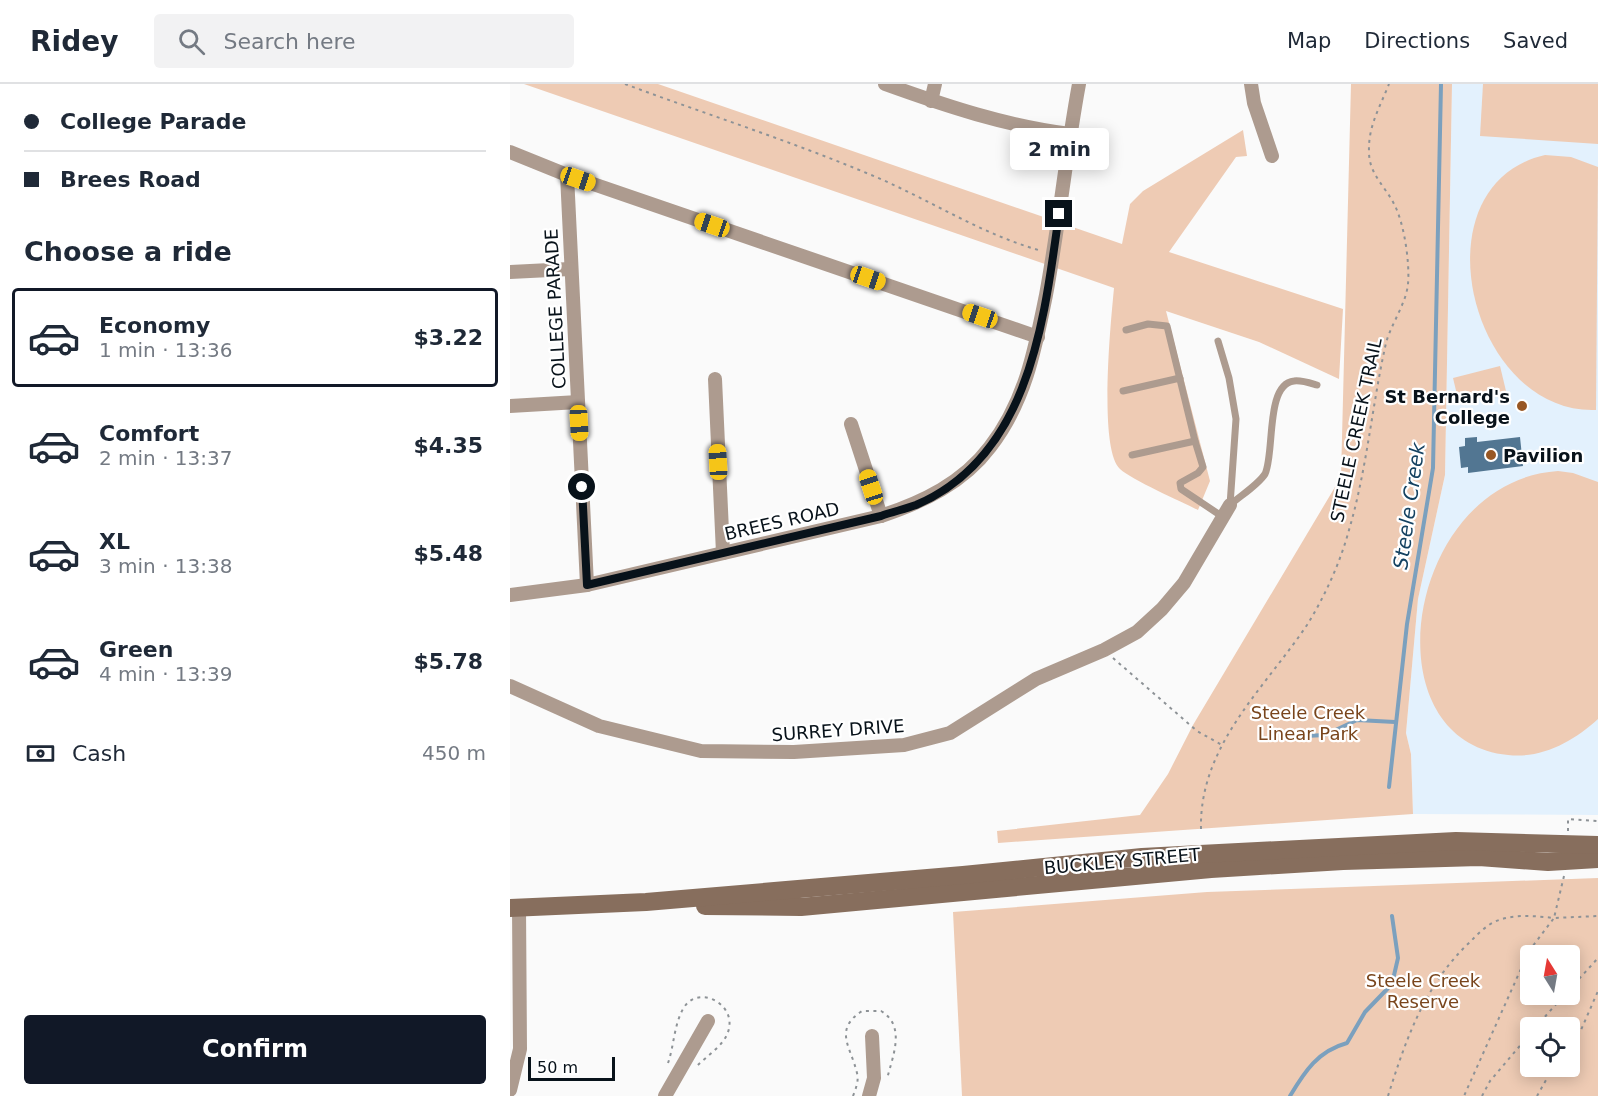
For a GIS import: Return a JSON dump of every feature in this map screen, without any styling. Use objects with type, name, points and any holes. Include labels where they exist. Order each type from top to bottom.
[{"type":"main road","name":"BUCKLEY STREET","points":[[515,908],[646,902],[1142,857],[1456,841],[1598,846]]},
{"type":"main road","name":"BUCKLEY STREET","points":[[646,902],[748,908],[801,907],[1211,869],[1479,856],[1548,862],[1598,859]]},
{"type":"street","points":[[885,84],[931,101],[1005,123],[1070,134]]},
{"type":"street","points":[[931,101],[935,84]]},
{"type":"street","name":"BREES ROAD","points":[[510,595],[587,585],[881,516],[917,504],[968,471],[1007,423],[1022,393],[1038,336],[1054,254],[1079,84]]},
{"type":"street","points":[[1251,84],[1254,103],[1272,156]]},
{"type":"street","points":[[510,152],[567,175],[1038,336]]},
{"type":"street","name":"COLLEGE PARADE","points":[[567,175],[587,585]]},
{"type":"street","points":[[510,272],[570,269]]},
{"type":"street","points":[[715,379],[723,553]]},
{"type":"street","points":[[510,406],[578,402]]},
{"type":"street","points":[[851,424],[881,516]]},
{"type":"street","name":"SURREY DRIVE","points":[[510,686],[599,726],[701,751],[794,752],[904,746],[950,733],[1036,679],[1104,650],[1137,632],[1162,609],[1184,583],[1227,511]]},
{"type":"street","points":[[510,1090],[520,1049],[515,908]]},
{"type":"street","points":[[665,1096],[708,1022]]},
{"type":"street","points":[[869,1096],[874,1078],[872,1036]]},
{"type":"lane","points":[[1126,330],[1148,324],[1167,326],[1203,467],[1198,473],[1180,483],[1181,489],[1227,511]]},
{"type":"lane","points":[[1218,341],[1229,378],[1236,419],[1227,511]]},
{"type":"lane","points":[[1123,391],[1180,378]]},
{"type":"lane","points":[[1227,511],[1264,474],[1275,403],[1280,390],[1286,383],[1296,380],[1317,385]]},
{"type":"lane","points":[[1132,455],[1195,441]]},
{"type":"path","points":[[625,84],[874,176],[1017,244],[1054,254]]},
{"type":"path","name":"STEELE CREEK TRAIL","points":[[1201,829],[1202,793],[1222,745],[1321,601],[1351,523],[1365,465],[1386,343],[1408,284],[1403,230],[1395,204],[1373,173],[1368,155],[1374,116],[1389,84]]},
{"type":"path","points":[[1104,650],[1197,731],[1222,745]]},
{"type":"path","points":[[1568,831],[1568,819],[1598,821]]},
{"type":"path","points":[[1464,1096],[1529,951],[1554,918],[1564,874]]},
{"type":"path","points":[[1388,1096],[1413,1022],[1423,1002],[1453,958],[1487,927],[1501,919],[1536,915],[1554,918],[1598,916]]},
{"type":"path","points":[[1580,978],[1598,958]]},
{"type":"path","points":[[1580,1032],[1598,991]]},
{"type":"path","points":[[1545,1017],[1555,1005]]},
{"type":"path","points":[[1482,1096],[1490,1081],[1520,1046]]},
{"type":"path","points":[[1537,1096],[1548,1077]]},
{"type":"shaded area","name":"St Bernard's College","points":[[1452,84],[1598,84],[1598,815],[1413,814],[1411,754],[1406,733],[1418,599],[1445,475]]},
{"type":"green space","points":[[524,84],[658,84],[1122,244],[1130,204],[1143,191],[1243,130],[1247,156],[1236,157],[1169,252],[1343,309],[1339,379],[1259,342],[1166,311],[1210,481],[1198,510],[1126,474],[1113,457],[1109,437],[1108,383],[1114,288]]},
{"type":"green space","name":"Steele Creek Linear Park","points":[[1351,84],[1452,84],[1445,475],[1418,599],[1406,733],[1411,754],[1413,814],[998,843],[997,831],[1140,815],[1168,774],[1193,725],[1341,477]]},
{"type":"green space","points":[[1483,84],[1598,84],[1598,144],[1480,136]]},
{"type":"green space","points":[[1545,155],[1571,157],[1598,167],[1596,410],[1552,402],[1516,376],[1490,339],[1474,296],[1470,250],[1480,208],[1504,175]]},
{"type":"green space","points":[[1500,366],[1506,391],[1459,403],[1453,378]]},
{"type":"green space","points":[[1558,471],[1573,473],[1598,482],[1598,719],[1557,747],[1521,756],[1508,755],[1463,739],[1435,706],[1421,662],[1423,612],[1438,562],[1466,518],[1506,486]]},
{"type":"green space","name":"Steele Creek Reserve","points":[[1598,878],[1598,1096],[962,1096],[953,912],[1207,892]]},
{"type":"building","name":"Pavilion","points":[[1477,437],[1477,442],[1520,437],[1523,466],[1468,473],[1468,467],[1461,468],[1459,447],[1465,446],[1465,438]]},
{"type":"waterway","name":"Steele Creek","points":[[1389,787],[1407,624],[1433,468],[1441,84]]},
{"type":"waterway","points":[[1305,736],[1325,735],[1357,720],[1395,722]]},
{"type":"waterway","name":"Steele Creek","points":[[1290,1096],[1313,1063],[1328,1051],[1347,1043],[1365,1012],[1392,984],[1398,958],[1392,916]]},
{"type":"place","name":"St Bernard's College","points":[[1522,406]]},
{"type":"place","name":"Pavilion","points":[[1491,455]]},
{"type":"route","points":[[582,487],[587,585],[881,516],[917,504],[968,471],[1007,423],[1022,393],[1038,336],[1054,254],[1059,214]]}]
